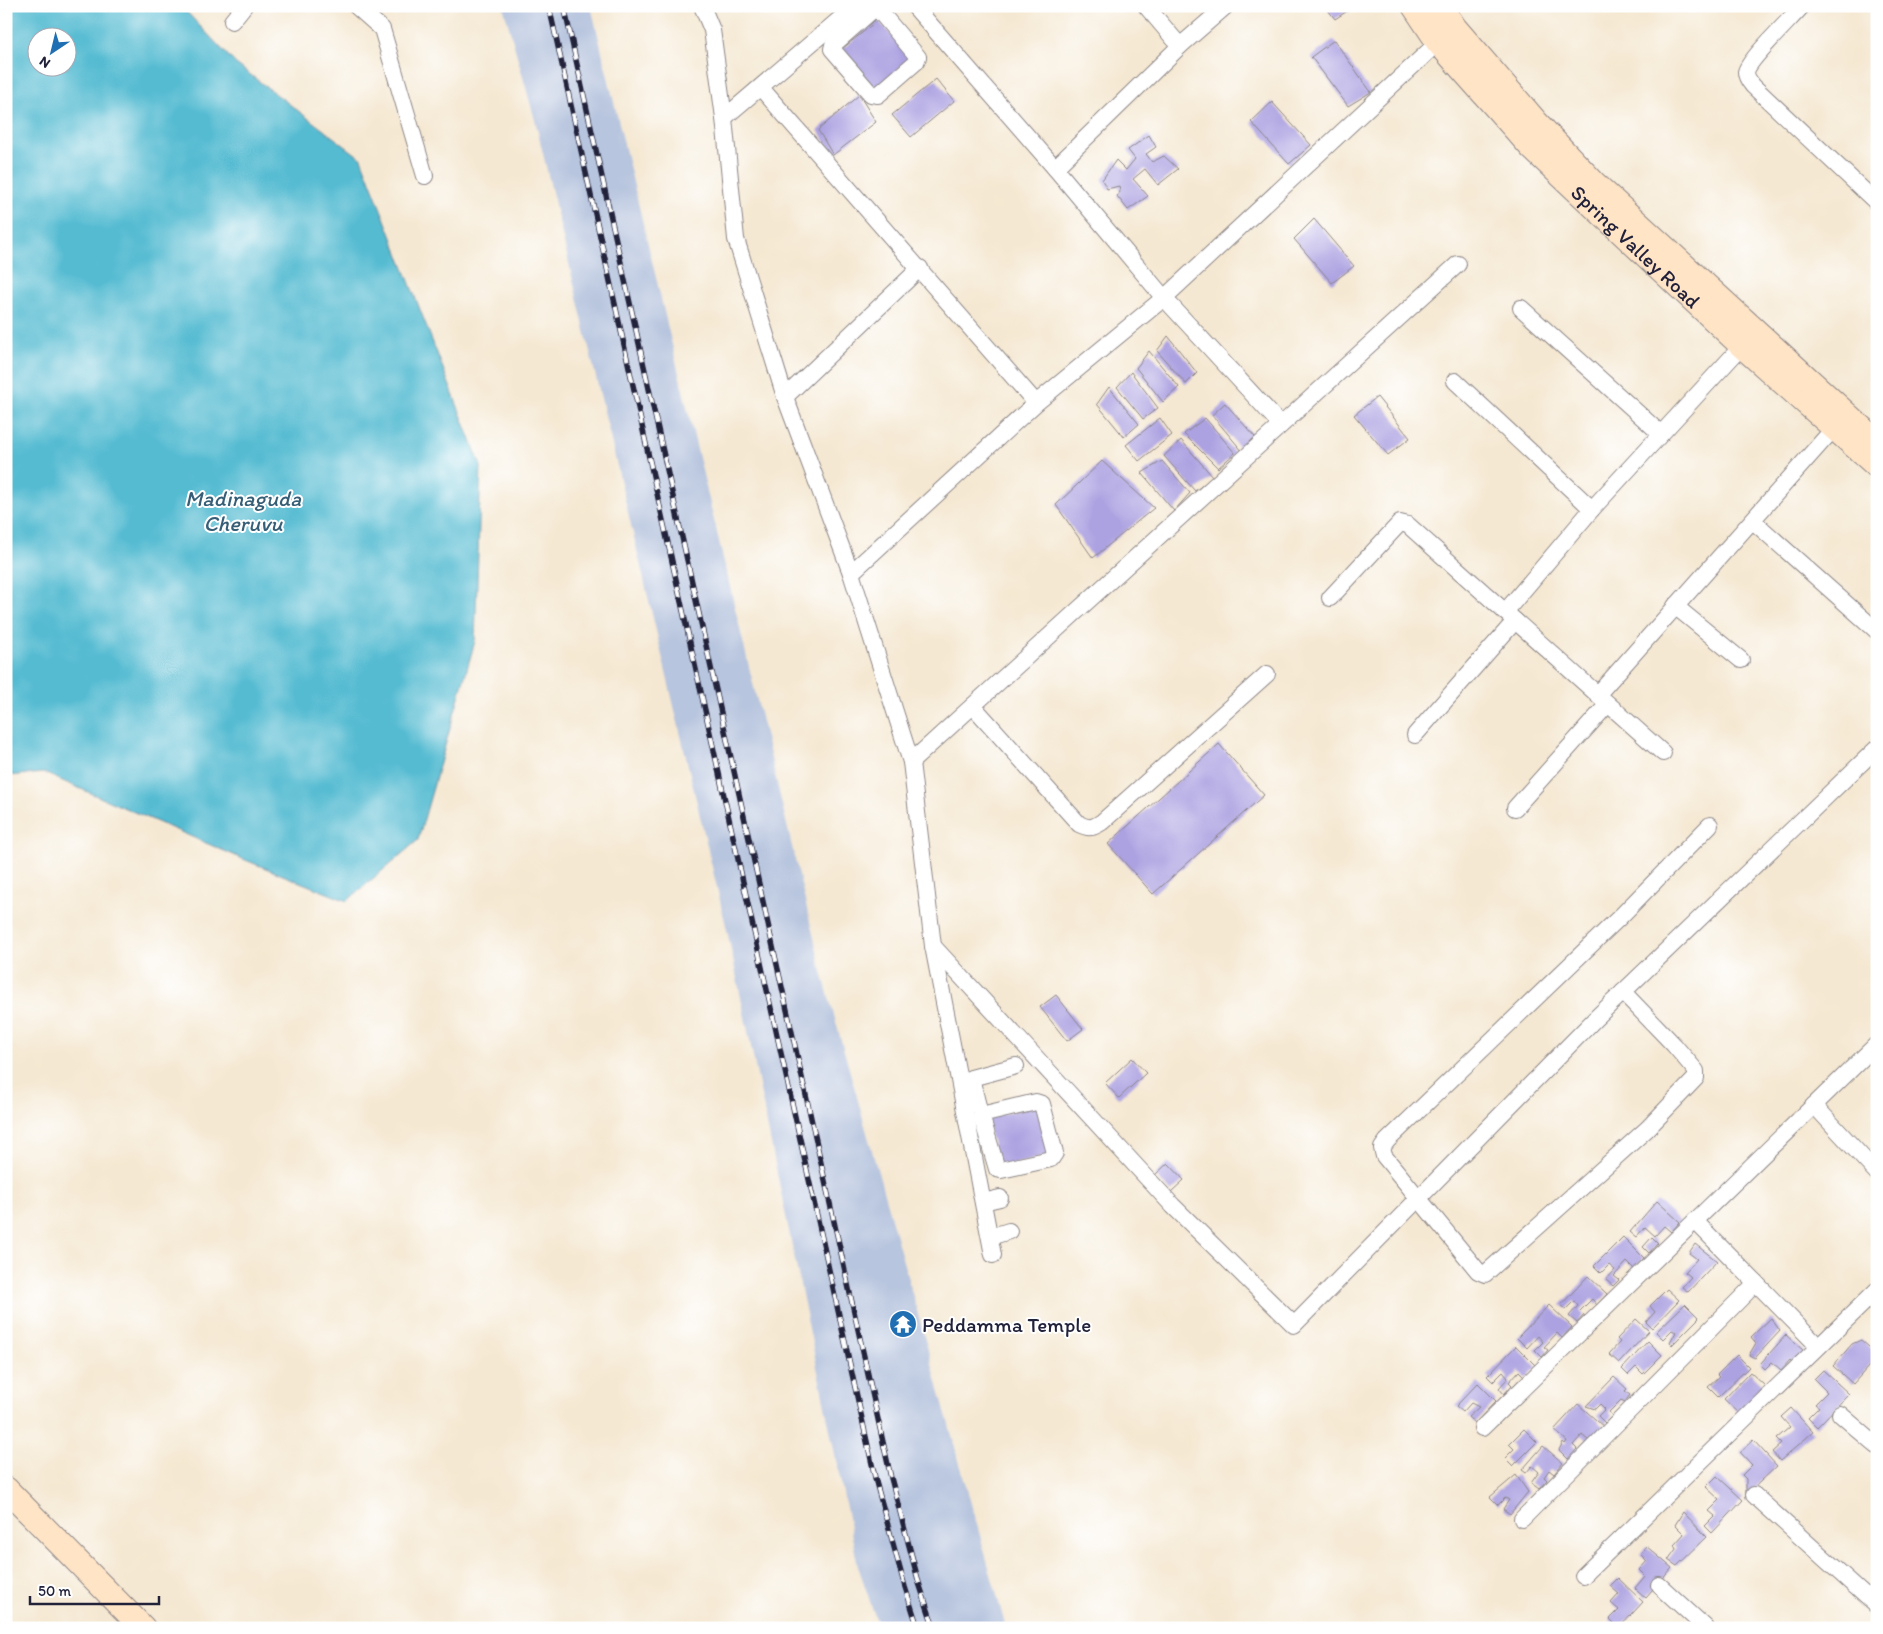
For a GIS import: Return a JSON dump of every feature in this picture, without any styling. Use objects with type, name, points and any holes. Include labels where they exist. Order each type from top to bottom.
[{"type":"street","points":[[232,21],[244,6]]},
{"type":"street","points":[[356,6],[382,29],[425,176]]},
{"type":"street","points":[[702,6],[712,30],[724,118],[736,239],[785,397],[851,573],[911,762],[933,946],[975,1113],[996,1168],[999,1170],[1051,1159],[1055,1154],[1041,1102],[975,1113]]},
{"type":"street","points":[[724,118],[838,31],[877,7],[918,57],[916,62],[878,96],[871,94],[833,50],[838,31],[855,6]]},
{"type":"street","points":[[914,6],[1055,168],[1164,298],[1281,425]]},
{"type":"street","points":[[1146,6],[1180,46]]},
{"type":"street","points":[[1055,168],[1180,46],[1226,6]]},
{"type":"street","name":"Spring Valley Road","points":[[1414,6],[1537,123],[1594,184],[1874,448]]},
{"type":"street","name":"Spring Valley Road","points":[[1440,6],[1446,35],[1532,148],[1742,346],[1835,427],[1874,448]]},
{"type":"street","points":[[1802,6],[1753,60],[1746,70],[1747,77],[1753,86],[1875,199]]},
{"type":"street","points":[[851,573],[1036,402],[1164,298],[1446,35]]},
{"type":"street","points":[[761,88],[1036,402]]},
{"type":"street","points":[[911,762],[1458,264]]},
{"type":"street","points":[[785,397],[920,268]]},
{"type":"street","points":[[1521,308],[1661,434]]},
{"type":"street","points":[[1415,735],[1510,617],[1592,509],[1742,346]]},
{"type":"street","points":[[1455,381],[1592,509]]},
{"type":"street","points":[[1515,808],[1675,606],[1753,521],[1835,427]]},
{"type":"street","points":[[1753,521],[1877,631]]},
{"type":"street","points":[[1330,598],[1400,523],[1408,525],[1663,753]]},
{"type":"street","points":[[1675,606],[1741,660]]},
{"type":"street","points":[[973,706],[1079,824],[1088,828],[1094,828],[1267,674]]},
{"type":"street","points":[[933,946],[1173,1206],[1294,1325],[1623,992],[1877,748]]},
{"type":"street","points":[[1623,992],[1674,1045],[1696,1071],[1696,1078],[1640,1135],[1484,1274],[1478,1271],[1384,1156],[1382,1148],[1387,1141],[1622,916],[1710,825]]},
{"type":"street","points":[[1482,1428],[1877,1044]]},
{"type":"street","points":[[965,1079],[1016,1066]]},
{"type":"street","points":[[1814,1105],[1876,1170]]},
{"type":"street","points":[[975,1113],[974,1155],[993,1255]]},
{"type":"street","points":[[974,1155],[991,1152]]},
{"type":"street","points":[[983,1202],[1000,1198]]},
{"type":"street","points":[[1695,1221],[1818,1346]]},
{"type":"street","points":[[990,1237],[1009,1231]]},
{"type":"street","points":[[1522,1520],[1756,1283]]},
{"type":"street","points":[[1583,1576],[1877,1290]]},
{"type":"street","points":[[1840,1414],[1877,1446]]},
{"type":"street","points":[[6,1490],[143,1628]]},
{"type":"street","points":[[1754,1495],[1877,1606]]},
{"type":"street","points":[[6,1508],[123,1628]]},
{"type":"street","points":[[1659,1585],[1706,1628]]},
{"type":"shaded area","points":[[503,6],[591,6],[823,976],[1006,1628],[879,1628],[858,1566],[727,930],[535,120]]},
{"type":"water","name":"Madinaguda Cheruvu","points":[[6,6],[181,6],[236,64],[361,158],[481,466],[475,641],[418,840],[347,901],[243,859],[44,773],[6,776]]},
{"type":"building","points":[[1325,6],[1355,6],[1335,19]]},
{"type":"building","points":[[878,20],[912,58],[874,91],[837,53]]},
{"type":"building","points":[[1334,40],[1371,92],[1348,106],[1311,57]]},
{"type":"building","points":[[936,79],[954,101],[911,137],[892,115]]},
{"type":"building","points":[[859,95],[876,122],[833,155],[818,130]]},
{"type":"building","points":[[1272,102],[1311,145],[1289,164],[1251,122]]},
{"type":"building","points":[[1149,135],[1156,147],[1146,154],[1152,162],[1164,156],[1178,169],[1158,185],[1145,169],[1133,179],[1148,196],[1128,210],[1117,196],[1120,192],[1119,186],[1107,189],[1102,180],[1116,160],[1126,170],[1135,159],[1128,150]]},
{"type":"building","points":[[1314,219],[1354,266],[1332,283],[1294,239]]},
{"type":"building","points":[[1168,336],[1197,373],[1186,384],[1157,351]]},
{"type":"building","points":[[1149,351],[1179,387],[1163,402],[1136,368]]},
{"type":"building","points":[[1131,372],[1158,408],[1143,419],[1117,387]]},
{"type":"building","points":[[1109,387],[1139,424],[1124,437],[1097,404]]},
{"type":"building","points":[[1377,397],[1410,438],[1388,455],[1354,415]]},
{"type":"building","points":[[1225,403],[1255,437],[1243,452],[1212,415]]},
{"type":"building","points":[[1160,418],[1172,435],[1139,461],[1126,445]]},
{"type":"building","points":[[1205,418],[1235,453],[1218,468],[1184,434]]},
{"type":"building","points":[[1181,440],[1213,477],[1195,491],[1164,456]]},
{"type":"building","points":[[1102,461],[1154,508],[1093,558],[1056,505]]},
{"type":"building","points":[[1162,461],[1190,493],[1174,511],[1142,473]]},
{"type":"building","points":[[1219,744],[1264,795],[1153,894],[1108,844]]},
{"type":"building","points":[[1056,995],[1083,1029],[1067,1041],[1040,1007]]},
{"type":"building","points":[[1132,1058],[1146,1073],[1119,1098],[1105,1083]]},
{"type":"building","points":[[1038,1104],[1052,1155],[999,1168],[986,1119]]},
{"type":"building","points":[[1168,1163],[1184,1180],[1171,1192],[1155,1175]]},
{"type":"building","points":[[1657,1201],[1680,1222],[1671,1232],[1664,1226],[1655,1236],[1645,1227],[1636,1237],[1630,1232]]},
{"type":"building","points":[[1623,1237],[1644,1258],[1634,1269],[1627,1262],[1614,1276],[1619,1280],[1613,1286],[1606,1280],[1615,1270],[1609,1265],[1601,1273],[1594,1266]]},
{"type":"building","points":[[1652,1237],[1658,1243],[1649,1253],[1643,1247]]},
{"type":"building","points":[[1695,1244],[1717,1261],[1688,1292],[1682,1287],[1691,1277],[1685,1272],[1697,1259],[1689,1253]]},
{"type":"building","points":[[1588,1276],[1607,1294],[1597,1305],[1592,1299],[1580,1311],[1584,1315],[1577,1323],[1569,1316],[1578,1306],[1574,1301],[1566,1309],[1561,1305]]},
{"type":"building","points":[[1667,1289],[1679,1300],[1652,1328],[1646,1322],[1655,1312],[1650,1306]]},
{"type":"building","points":[[1685,1304],[1699,1318],[1672,1345],[1670,1343],[1676,1332],[1672,1330],[1663,1339],[1656,1332]]},
{"type":"building","points":[[1549,1305],[1572,1327],[1562,1338],[1557,1333],[1544,1347],[1548,1350],[1542,1357],[1535,1350],[1543,1342],[1538,1336],[1527,1348],[1517,1338]]},
{"type":"building","points":[[1771,1318],[1780,1331],[1755,1358],[1749,1355],[1756,1343],[1751,1337]]},
{"type":"building","points":[[1636,1319],[1649,1331],[1619,1363],[1609,1354],[1620,1342],[1617,1339]]},
{"type":"building","points":[[1786,1335],[1805,1352],[1794,1364],[1790,1360],[1781,1370],[1772,1362],[1765,1369],[1760,1364]]},
{"type":"building","points":[[1861,1340],[1877,1354],[1877,1357],[1853,1384],[1833,1366],[1852,1344]]},
{"type":"building","points":[[1648,1341],[1662,1355],[1643,1374],[1636,1367],[1628,1375],[1622,1369]]},
{"type":"building","points":[[1516,1346],[1537,1367],[1526,1378],[1519,1371],[1509,1382],[1512,1385],[1504,1394],[1499,1388],[1508,1378],[1503,1372],[1493,1382],[1487,1376]]},
{"type":"building","points":[[1737,1355],[1749,1367],[1718,1397],[1708,1387]]},
{"type":"building","points":[[1823,1370],[1849,1394],[1817,1427],[1808,1418],[1819,1407],[1815,1404],[1827,1392],[1814,1379]]},
{"type":"building","points":[[1750,1372],[1765,1386],[1740,1414],[1724,1399]]},
{"type":"building","points":[[1614,1377],[1627,1389],[1625,1391],[1630,1395],[1625,1402],[1621,1400],[1609,1412],[1612,1416],[1605,1423],[1598,1416],[1605,1409],[1600,1404],[1595,1409],[1586,1406]]},
{"type":"building","points":[[1478,1383],[1496,1401],[1475,1423],[1468,1417],[1479,1407],[1471,1403],[1463,1412],[1456,1406]]},
{"type":"building","points":[[1578,1404],[1604,1427],[1590,1442],[1582,1435],[1573,1445],[1577,1449],[1568,1459],[1559,1450],[1563,1442],[1565,1444],[1567,1441],[1554,1430]]},
{"type":"building","points":[[1791,1408],[1813,1432],[1780,1461],[1772,1452],[1781,1444],[1776,1439],[1790,1427],[1781,1417]]},
{"type":"building","points":[[1524,1429],[1537,1442],[1513,1466],[1505,1458],[1514,1449],[1509,1444]]},
{"type":"building","points":[[1753,1440],[1777,1466],[1746,1495],[1746,1479],[1742,1475],[1752,1465],[1740,1452]]},
{"type":"building","points":[[1543,1446],[1563,1463],[1554,1474],[1549,1470],[1544,1477],[1547,1480],[1539,1489],[1531,1483],[1539,1472],[1532,1466],[1526,1473],[1522,1470]]},
{"type":"building","points":[[1516,1475],[1528,1492],[1510,1514],[1503,1509],[1509,1500],[1505,1498],[1498,1505],[1490,1497]]},
{"type":"building","points":[[1717,1476],[1743,1500],[1712,1533],[1705,1526],[1715,1516],[1709,1511],[1720,1500],[1706,1487]]},
{"type":"building","points":[[1683,1512],[1707,1537],[1677,1566],[1668,1560],[1676,1549],[1674,1545],[1684,1534],[1675,1525]]},
{"type":"building","points":[[1646,1546],[1672,1568],[1646,1598],[1635,1588],[1645,1576],[1639,1570],[1647,1561],[1640,1554]]},
{"type":"building","points":[[1618,1578],[1643,1602],[1619,1628],[1610,1619],[1619,1610],[1611,1603],[1619,1594],[1610,1586]]},
{"type":"railway","points":[[549,6],[876,1482],[918,1628]]},
{"type":"railway","points":[[564,6],[891,1478],[919,1583],[934,1628]]},
{"type":"place","name":"Peddamma Temple","points":[[903,1324]]}]
